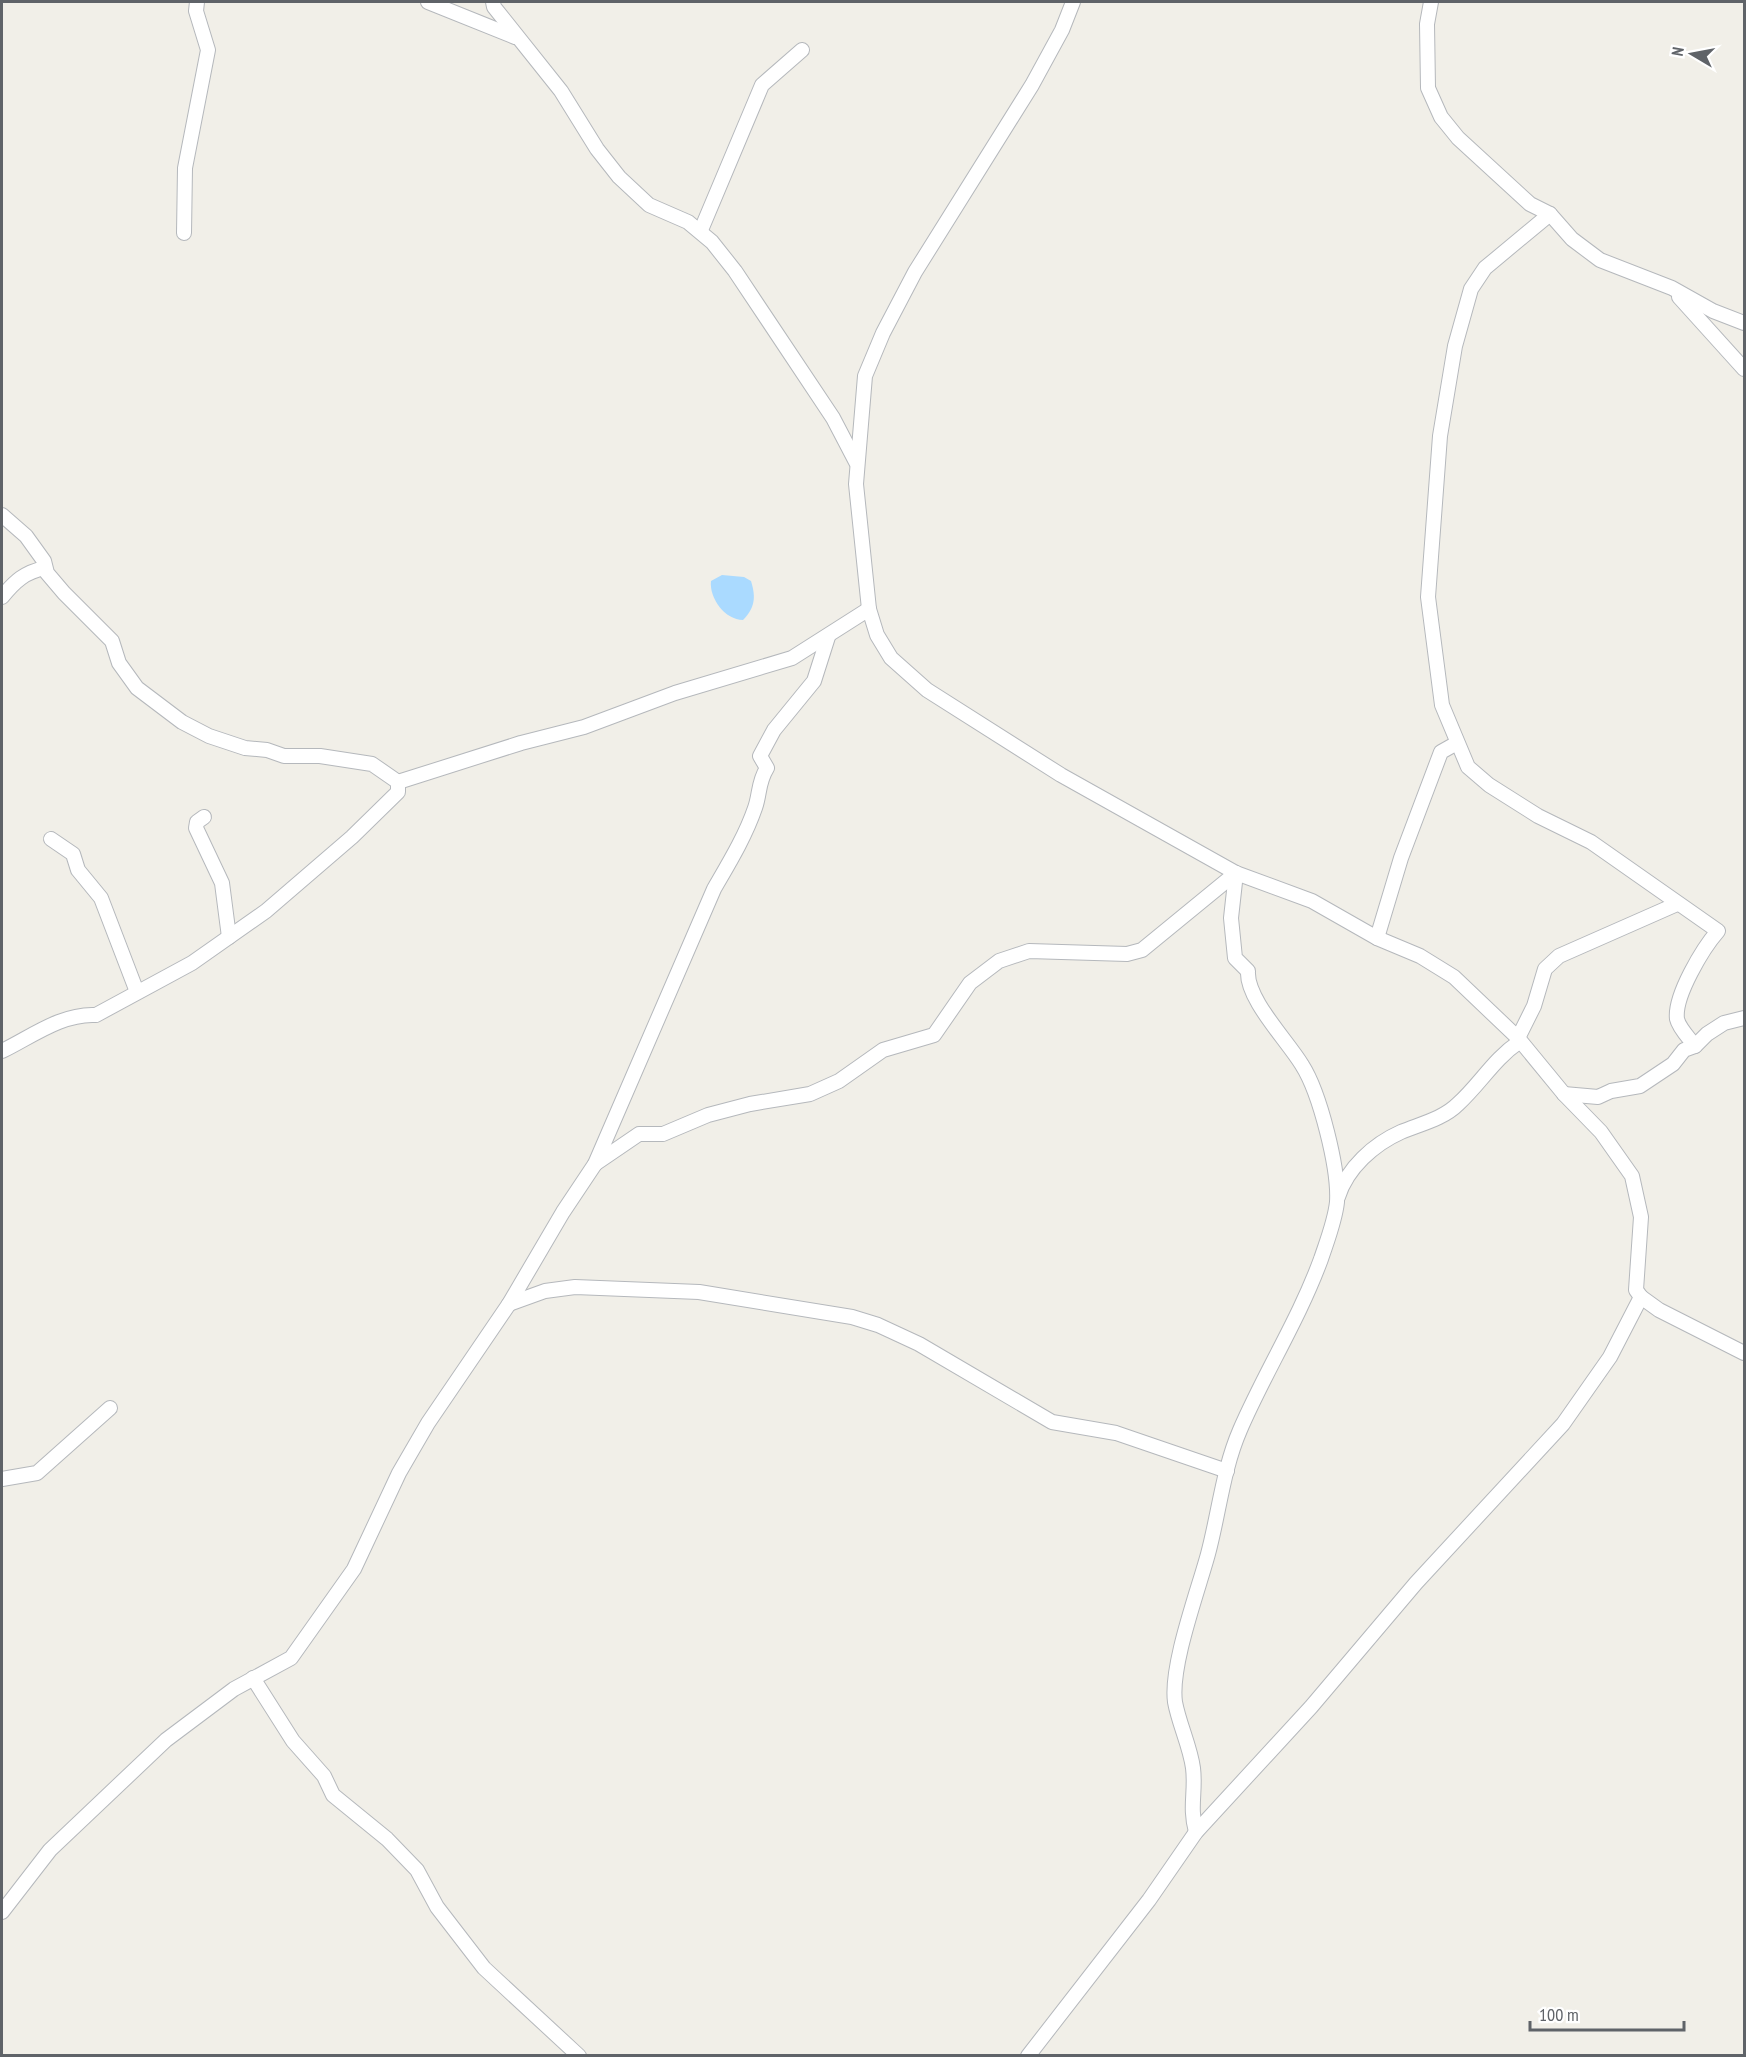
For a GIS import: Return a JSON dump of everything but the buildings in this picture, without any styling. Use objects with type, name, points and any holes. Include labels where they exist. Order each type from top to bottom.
[{"type":"street","points":[[184,233],[185,168],[208,50],[196,11],[197,2]]},
{"type":"street","points":[[428,2],[517,38]]},
{"type":"street","points":[[493,2],[494,7],[517,38],[561,91],[597,149],[619,177],[649,205],[701,230],[735,271],[833,418],[856,462]]},
{"type":"street","points":[[1072,2],[1062,30],[1032,85],[915,272],[883,333],[865,376],[856,462],[869,609],[877,635],[891,658],[927,690],[1061,775],[1236,873],[1312,901],[1377,938],[1420,956],[1454,977],[1519,1040],[1564,1094],[1601,1131],[1632,1176],[1641,1217],[1636,1290],[1641,1297],[1659,1310],[1744,1353]]},
{"type":"street","points":[[1431,2],[1427,24],[1428,88],[1441,117],[1458,138],[1530,204],[1550,214],[1572,239],[1600,260],[1672,288],[1713,311],[1744,323]]},
{"type":"street","points":[[701,230],[762,85],[801,50]]},
{"type":"street","points":[[1550,214],[1485,268],[1471,289],[1455,346],[1440,436],[1428,597],[1442,705],[1468,767],[1489,785],[1538,816],[1591,842],[1661,888],[1677,904],[1718,932],[1703,954],[1676,1005],[1678,1022],[1695,1046]]},
{"type":"street","points":[[1672,288],[1744,369]]},
{"type":"street","points":[[2,515],[26,536],[47,573],[80,611],[112,641],[119,663],[137,688],[182,722],[209,736],[246,748],[267,750],[284,756],[320,756],[372,764],[399,782]]},
{"type":"street","points":[[2,597],[17,580],[30,571],[45,568]]},
{"type":"street","points":[[399,782],[521,743],[584,727],[675,693],[792,658],[869,609]]},
{"type":"street","points":[[2,1912],[50,1850],[157,1748],[234,1689],[291,1658],[354,1569],[399,1473],[428,1423],[509,1304],[563,1212],[595,1164],[714,889],[738,848],[755,807],[759,782],[767,768],[760,756],[774,730],[814,681],[828,637]]},
{"type":"street","points":[[1377,938],[1401,858],[1441,752],[1457,743]]},
{"type":"street","points":[[2,1051],[78,1014],[96,1015],[192,963],[266,911],[387,805],[399,792],[399,782]]},
{"type":"street","points":[[204,816],[197,822],[196,828],[222,883],[229,937]]},
{"type":"street","points":[[51,839],[73,854],[85,880],[101,898],[137,992]]},
{"type":"street","points":[[595,1164],[639,1134],[663,1134],[708,1115],[750,1104],[810,1094],[839,1081],[883,1050],[934,1035],[970,983],[999,961],[1014,955],[1029,951],[1127,954],[1142,950],[1236,873]]},
{"type":"street","points":[[1236,873],[1231,918],[1235,958],[1248,971],[1247,980],[1265,1013],[1303,1065],[1312,1084],[1333,1162],[1337,1202]]},
{"type":"street","points":[[1196,1832],[1191,1813],[1193,1769],[1175,1701],[1180,1652],[1209,1552],[1227,1471],[1240,1430],[1311,1286],[1329,1238],[1342,1184],[1355,1166],[1371,1151],[1399,1133],[1432,1121],[1457,1106],[1502,1053],[1519,1040],[1534,1006],[1545,969],[1559,957],[1677,904]]},
{"type":"street","points":[[1564,1094],[1598,1097],[1611,1091],[1640,1086],[1673,1064],[1684,1050],[1695,1046],[1724,1023],[1744,1018]]},
{"type":"street","points":[[509,1304],[545,1291],[575,1287],[699,1292],[852,1317],[878,1324],[919,1344],[1052,1422],[1116,1433],[1227,1471]]},
{"type":"street","points":[[1028,2055],[1149,1900],[1196,1832],[1311,1707],[1423,1576],[1563,1424],[1611,1357],[1641,1297]]},
{"type":"street","points":[[2,1479],[37,1473],[110,1408]]},
{"type":"street","points":[[253,1678],[293,1741],[324,1776],[333,1795],[387,1839],[417,1870],[437,1907],[484,1968],[579,2055]]},
{"type":"water","points":[[722,575],[744,577],[751,581],[754,592],[753,602],[743,620],[724,612],[716,601],[711,581]]}]
